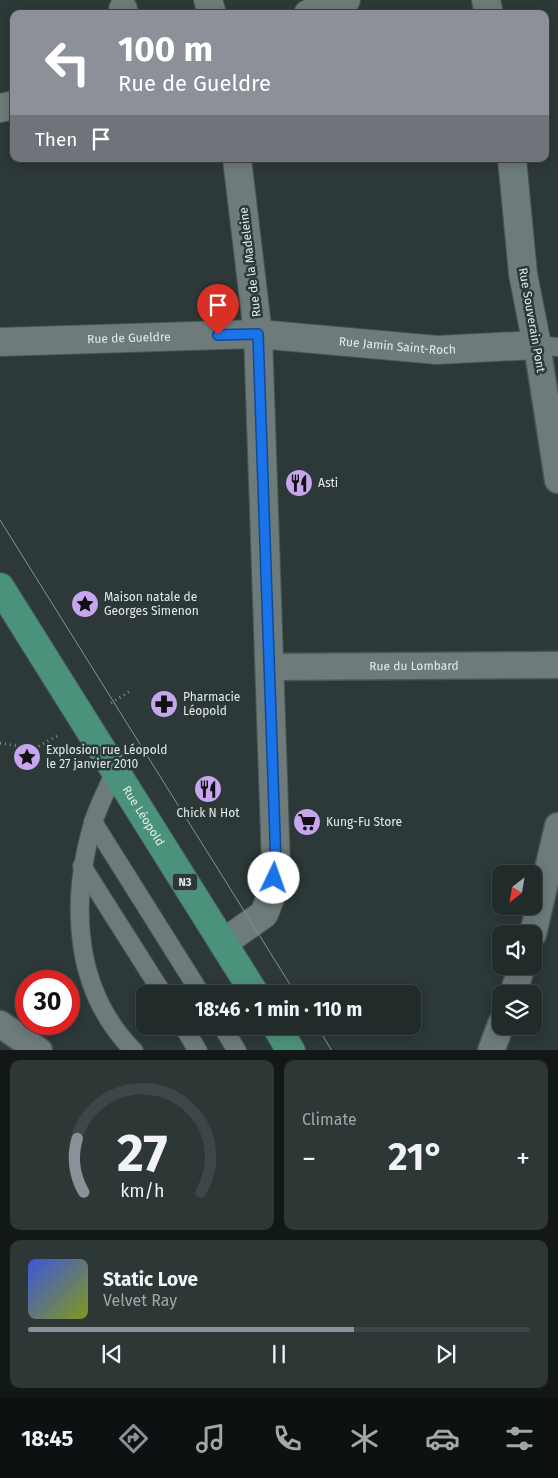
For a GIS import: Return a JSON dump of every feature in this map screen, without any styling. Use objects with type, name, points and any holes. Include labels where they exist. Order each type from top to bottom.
[{"type":"main road","name":"Rue Léopold","points":[[0,589],[249,985]]},
{"type":"main road","points":[[282,1035],[291,1050]]},
{"type":"street","points":[[319,10],[346,0]]},
{"type":"street","name":"Rue de la Madeleine","points":[[223,943],[264,914],[273,891],[276,866],[258,334],[237,162]]},
{"type":"street","name":"Rue Souverain Pont","points":[[512,162],[522,274],[547,346],[558,480]]},
{"type":"street","name":"Rue de Gueldre","points":[[0,342],[258,334]]},
{"type":"street","name":"Rue Jamin Saint-Roch","points":[[258,334],[437,350],[547,346]]},
{"type":"street","name":"Rue du Lombard","points":[[270,668],[558,664]]},
{"type":"street","points":[[535,925],[558,826]]},
{"type":"street","points":[[0,1024],[40,1050]]},
{"type":"street","points":[[491,1050],[497,1035]]},
{"type":"lane","points":[[115,771],[93,822],[82,866],[78,912],[82,952],[94,990],[121,1037],[134,1050]]},
{"type":"lane","points":[[93,822],[195,985]]},
{"type":"lane","points":[[82,866],[156,985]]},
{"type":"lane","points":[[189,1035],[198,1050]]},
{"type":"lane","points":[[228,1035],[237,1050]]},
{"type":"path","points":[[0,743],[34,750],[84,720]]},
{"type":"tram line","points":[[0,520],[290,985]]},
{"type":"tram line","points":[[322,1035],[331,1050]]},
{"type":"place","name":"Asti","points":[[299,483]]},
{"type":"place","name":"Maison natale de Georges Simenon","points":[[85,604]]},
{"type":"place","name":"Pharmacie Léopold","points":[[164,704]]},
{"type":"place","name":"Explosion rue Léopold le 27 janvier 2010","points":[[27,757]]},
{"type":"place","name":"Chick N Hot","points":[[208,789]]},
{"type":"place","name":"Kung-Fu Store","points":[[307,822]]},
{"type":"route","points":[[218,335],[258,334],[276,866],[274,878]]}]
